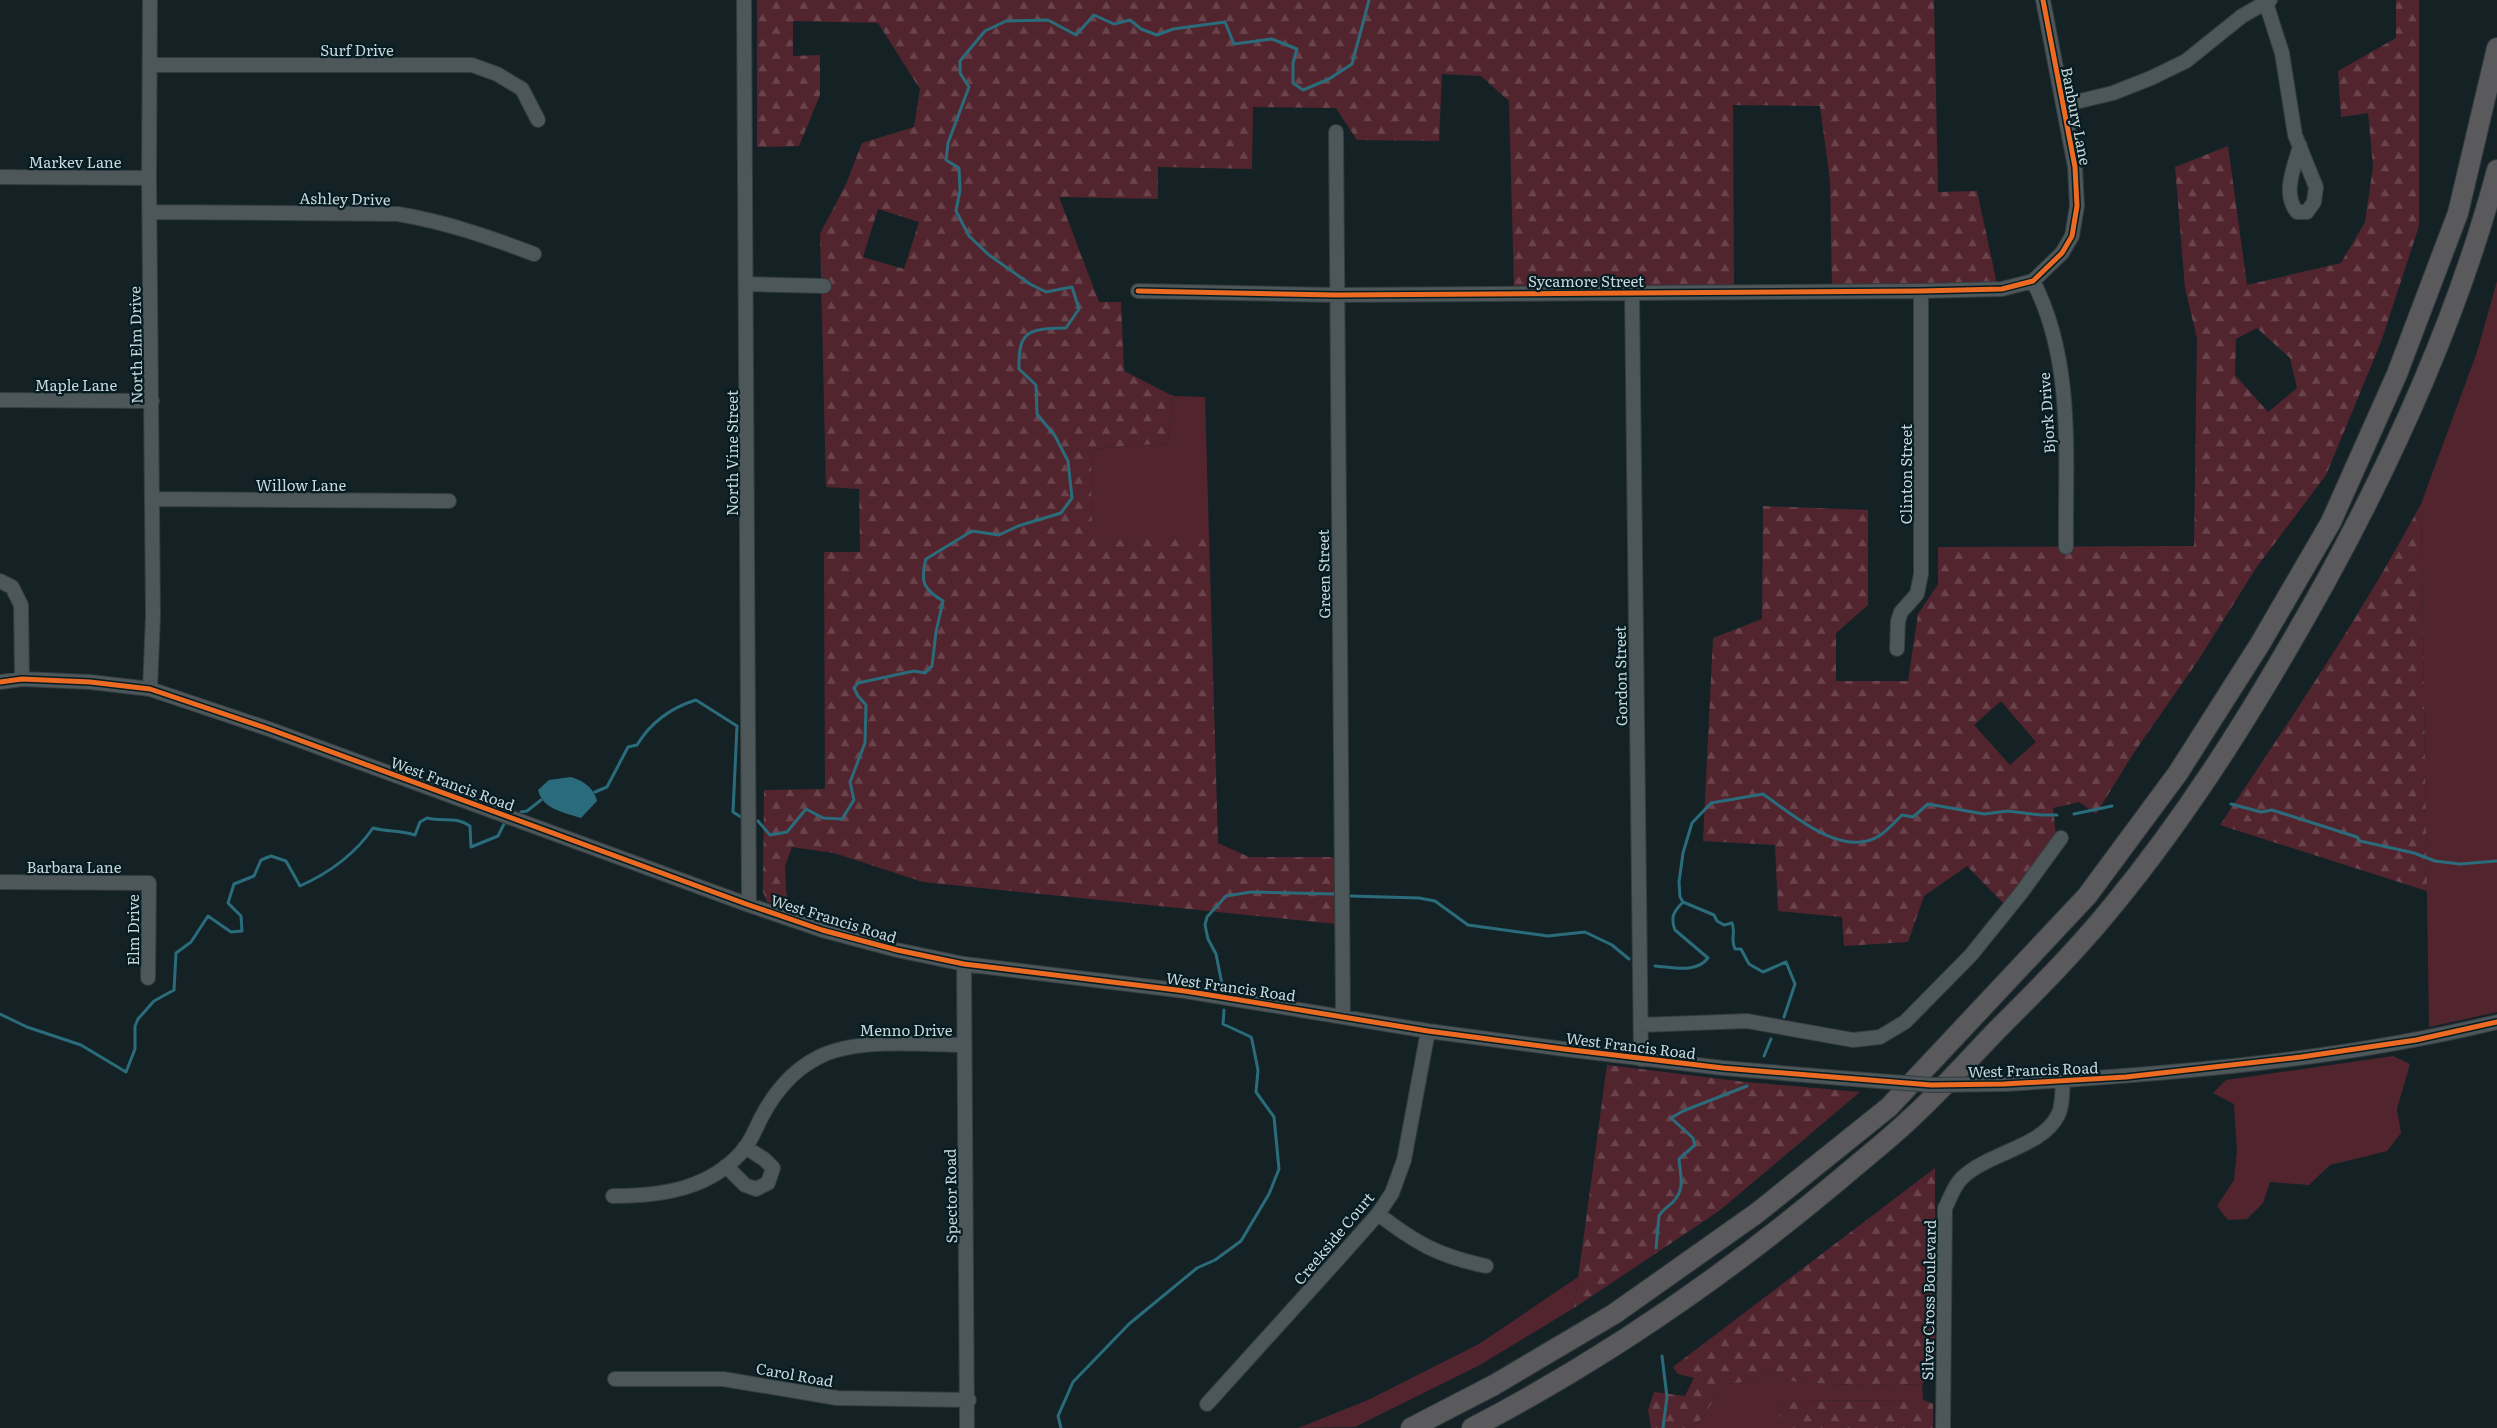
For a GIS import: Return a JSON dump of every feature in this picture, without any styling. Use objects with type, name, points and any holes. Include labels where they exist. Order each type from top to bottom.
[{"type":"highway","points":[[1410,1428],[1494,1385],[1614,1314],[1757,1213],[1889,1107],[2088,896],[2178,773],[2260,644],[2331,522],[2397,374],[2458,213],[2497,48]]},
{"type":"highway","points":[[1472,1428],[1580,1368],[1638,1331],[1776,1232],[1909,1121],[2111,909],[2203,786],[2286,653],[2354,529],[2423,388],[2482,224],[2497,170]]},
{"type":"street","name":"North Elm Drive","points":[[150,0],[149,178],[153,499],[153,616],[150,688]]},
{"type":"street","name":"North Vine Street","points":[[744,0],[750,905]]},
{"type":"street","name":"Banbury Lane","points":[[2033,281],[2062,252],[2072,236],[2077,206],[2075,167],[2043,0]]},
{"type":"street","points":[[2063,105],[2113,93],[2151,78],[2186,61],[2242,16],[2268,1],[2282,53],[2295,135],[2300,146]]},
{"type":"street","name":"Surf Drive","points":[[151,65],[472,66],[497,74],[522,90],[538,120]]},
{"type":"street","name":"Green Street","points":[[1336,132],[1343,1016]]},
{"type":"street","name":"Markev Lane","points":[[0,176],[149,178]]},
{"type":"street","name":"Ashley Drive","points":[[150,212],[398,214],[435,220],[473,231],[534,254]]},
{"type":"street","name":"Sycamore Street","points":[[1138,290],[1336,295],[1921,291],[2002,289],[2033,281]]},
{"type":"street","name":"Bjork Drive","points":[[2033,281],[2046,307],[2063,384],[2066,547]]},
{"type":"street","points":[[746,284],[824,286]]},
{"type":"street","name":"Clinton Street","points":[[1897,649],[1898,622],[1901,612],[1917,594],[1921,574],[1921,291]]},
{"type":"street","name":"Gordon Street","points":[[1632,293],[1641,1059]]},
{"type":"street","name":"Maple Lane","points":[[0,400],[152,401]]},
{"type":"street","name":"Willow Lane","points":[[153,499],[449,501]]},
{"type":"street","points":[[0,582],[12,586],[20,605],[22,679]]},
{"type":"street","name":"West Francis Road","points":[[0,682],[22,679],[90,682],[150,688],[270,729],[750,905],[840,935],[897,950],[964,964],[1185,991],[1428,1031],[1641,1059],[1853,1079],[1931,1084],[2004,1084],[2126,1077],[2292,1058],[2416,1040],[2497,1022]]},
{"type":"street","name":"West Francis Road","points":[[1641,1026],[1747,1021],[1853,1040],[1880,1037],[1905,1022],[1971,956],[2021,893],[2061,838]]},
{"type":"street","name":"Barbara Lane","points":[[0,882],[149,883]]},
{"type":"street","name":"Elm Drive","points":[[148,978],[149,883]]},
{"type":"street","name":"Spector Road","points":[[964,964],[969,1400],[967,1428]]},
{"type":"street","name":"Creekside Court","points":[[1207,1404],[1378,1214],[1392,1193],[1404,1160],[1428,1031]]},
{"type":"street","name":"Menno Drive","points":[[613,1196],[657,1194],[682,1189],[707,1180],[726,1166],[745,1148],[775,1096],[792,1075],[818,1057],[853,1045],[964,1046]]},
{"type":"street","name":"Silver Cross Boulevard","points":[[1943,1428],[1945,1208],[1961,1178],[1981,1163],[2035,1138],[2051,1127],[2059,1114],[2063,1080]]},
{"type":"street","points":[[726,1166],[744,1185],[756,1189],[768,1183],[773,1168],[764,1159],[745,1148]]},
{"type":"street","points":[[1378,1214],[1403,1234],[1433,1251],[1454,1259],[1486,1266]]},
{"type":"street","name":"Carol Road","points":[[615,1378],[723,1379],[837,1398],[969,1400]]},
{"type":"green space","points":[[757,0],[1934,0],[1938,192],[1977,191],[1997,284],[1832,285],[1830,181],[1820,106],[1733,105],[1734,285],[1514,287],[1509,101],[1481,76],[1442,74],[1439,141],[1357,140],[1336,108],[1253,107],[1252,169],[1158,167],[1158,199],[1059,197],[1099,302],[1121,302],[1124,371],[1173,396],[1168,443],[1091,449],[1092,537],[1209,537],[1218,843],[1249,857],[1336,857],[1336,924],[923,882],[834,853],[792,847],[785,866],[787,907],[767,902],[763,892],[764,790],[825,789],[824,552],[860,552],[859,489],[826,487],[820,234],[846,184],[862,143],[914,127],[920,89],[878,23],[793,21],[793,56],[820,55],[820,95],[799,146],[757,147]],"holes":[[[878,209],[919,222],[904,269],[863,257]]]},
{"type":"green space","points":[[2396,0],[2419,0],[2419,226],[2381,342],[2326,475],[2256,568],[2199,659],[2133,754],[2096,814],[2079,802],[2053,808],[2056,836],[2006,906],[1967,866],[1924,896],[1908,942],[1844,946],[1842,917],[1778,911],[1775,845],[1703,841],[1713,638],[1762,619],[1763,506],[1868,510],[1868,605],[1836,633],[1836,681],[1908,681],[1918,614],[1938,584],[1938,547],[2194,546],[2197,338],[2185,288],[2175,167],[2228,146],[2247,285],[2341,263],[2365,222],[2373,166],[2368,113],[2341,117],[2338,71],[2396,38]],"holes":[[[2257,328],[2290,358],[2297,388],[2268,412],[2235,375],[2236,339]],[[2001,701],[2036,742],[2010,765],[1974,725]]]},
{"type":"green space","points":[[2497,281],[2497,1012],[2429,1027],[2421,504],[2477,352]]},
{"type":"green space","points":[[1173,396],[1205,397],[1209,537],[1092,537],[1091,449],[1168,443]]},
{"type":"green space","points":[[2421,504],[2427,891],[2220,825],[2299,707],[2374,587]]},
{"type":"green space","points":[[2393,1056],[2410,1064],[2397,1109],[2401,1133],[2387,1151],[2330,1165],[2309,1185],[2270,1182],[2263,1203],[2247,1219],[2228,1220],[2217,1206],[2234,1180],[2237,1150],[2234,1104],[2213,1093],[2226,1080]]},
{"type":"green space","points":[[1607,1065],[1746,1082],[1860,1092],[1719,1211],[1574,1308]]},
{"type":"green space","points":[[1935,1168],[1935,1372],[1922,1384],[1870,1386],[1790,1381],[1772,1368],[1756,1381],[1723,1384],[1704,1416],[1692,1428],[1651,1428],[1648,1410],[1654,1392],[1685,1396],[1694,1378],[1678,1374],[1673,1367]]},
{"type":"green space","points":[[1578,1277],[1574,1308],[1478,1366],[1355,1427],[1298,1428],[1368,1400],[1479,1344]]},
{"type":"green space","points":[[1772,1368],[1790,1381],[1870,1386],[1922,1384],[1923,1400],[1785,1401],[1776,1404],[1779,1414],[1785,1420],[1785,1428],[1692,1428],[1704,1416],[1723,1384],[1756,1381]]},
{"type":"green space","points":[[1923,1400],[1933,1404],[1933,1428],[1785,1428],[1785,1420],[1778,1414],[1776,1404],[1785,1401]]},
{"type":"water","points":[[571,777],[588,786],[596,796],[597,801],[581,818],[549,806],[544,802],[538,790],[549,780]]},
{"type":"waterway","points":[[758,821],[770,835],[787,832],[806,809],[823,818],[842,819],[854,800],[850,782],[865,743],[866,705],[854,688],[858,683],[914,671],[925,673],[932,666],[936,632],[943,601],[927,589],[923,579],[926,559],[972,531],[999,535],[1018,526],[1061,513],[1072,498],[1068,461],[1055,436],[1037,414],[1036,385],[1019,369],[1019,356],[1024,339],[1029,334],[1043,329],[1066,328],[1079,309],[1072,287],[1046,292],[1030,284],[989,255],[969,236],[956,211],[960,190],[959,168],[946,160],[948,143],[969,87],[960,73],[960,61],[985,31],[1006,21],[1048,20],[1076,35],[1094,15],[1114,24],[1130,20],[1141,29],[1157,35],[1173,29],[1225,22],[1234,44],[1272,39],[1297,49],[1293,63],[1293,83],[1303,90],[1329,79],[1352,64],[1369,0]]},
{"type":"waterway","points":[[595,792],[607,787],[628,747],[637,745],[648,729],[662,717],[678,707],[696,700],[737,726],[733,812],[741,817]]},
{"type":"waterway","points":[[1784,1017],[1795,984],[1786,962],[1763,972],[1749,964],[1741,949],[1735,949],[1732,923],[1724,925],[1717,921],[1714,915],[1683,902],[1680,897],[1679,882],[1683,853],[1692,823],[1711,803],[1763,794],[1818,831],[1849,842],[1865,842],[1879,836],[1902,815],[1913,817],[1928,804],[1984,814],[2008,811],[2057,815]]},
{"type":"waterway","points":[[521,812],[527,811],[541,800]]},
{"type":"waterway","points":[[2231,804],[2261,812],[2272,810],[2357,837],[2360,841],[2414,853],[2435,861],[2460,864],[2497,861]]},
{"type":"waterway","points":[[2074,814],[2112,806]]},
{"type":"waterway","points":[[0,1014],[27,1027],[81,1045],[126,1072],[135,1049],[135,1026],[138,1019],[154,1001],[174,990],[176,953],[191,942],[208,916],[231,932],[242,931],[241,916],[228,903],[234,884],[254,876],[261,860],[271,856],[286,861],[300,886],[341,862],[373,828],[415,835],[420,822],[427,818],[460,821],[470,826],[471,847],[498,836],[505,822]]},
{"type":"waterway","points":[[1222,984],[1216,954],[1208,939],[1205,925],[1207,917],[1226,896],[1251,892],[1334,894]]},
{"type":"waterway","points":[[1350,896],[1419,898],[1435,901],[1468,925],[1548,936],[1585,932],[1612,945],[1629,959]]},
{"type":"waterway","points":[[1655,966],[1690,968],[1703,963],[1708,958],[1675,930],[1674,914],[1683,902]]},
{"type":"waterway","points":[[1061,1428],[1058,1416],[1073,1382],[1129,1324],[1197,1268],[1215,1260],[1241,1241],[1269,1194],[1279,1169],[1274,1117],[1256,1092],[1258,1070],[1251,1037],[1223,1024],[1224,1010]]},
{"type":"waterway","points":[[1764,1056],[1771,1039]]},
{"type":"waterway","points":[[1656,1248],[1659,1216],[1680,1192],[1679,1159],[1695,1145],[1693,1138],[1671,1118],[1683,1111],[1747,1086]]},
{"type":"waterway","points":[[1662,1356],[1667,1397],[1663,1428]]},
{"type":"cycle path","points":[[1138,291],[1336,295],[1921,291],[2002,289],[2033,281],[2062,253],[2072,236],[2077,206],[2075,167],[2043,0]]},
{"type":"cycle path","points":[[0,682],[22,679],[90,682],[150,689],[269,729],[749,905],[822,930],[897,950],[964,964],[1185,991],[1428,1031],[1723,1068],[1931,1085],[2004,1084],[2126,1077],[2301,1057],[2416,1040],[2497,1022]]}]
